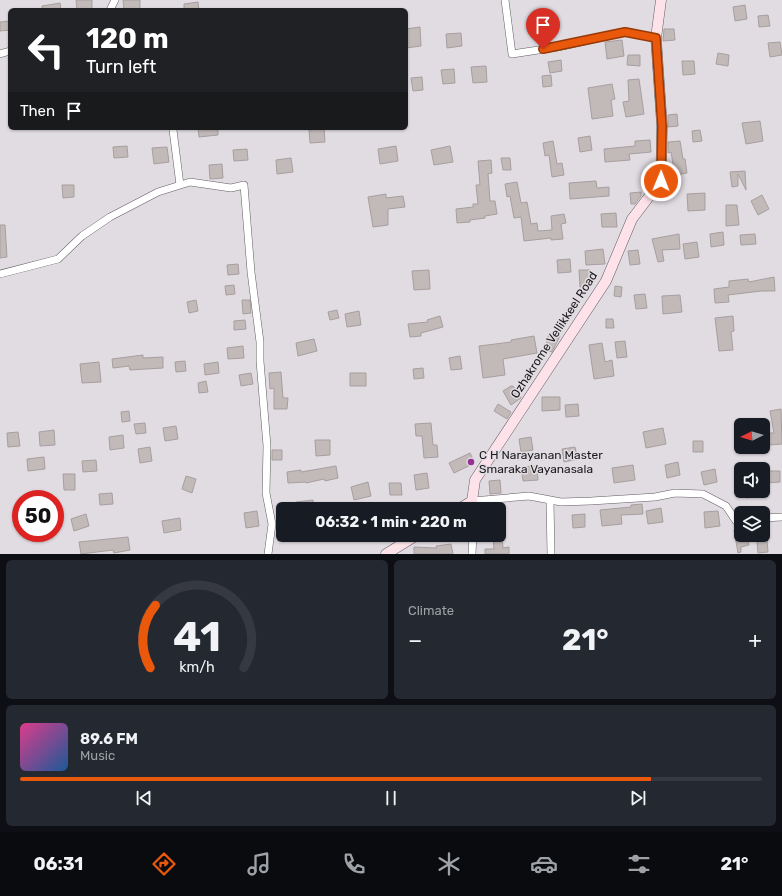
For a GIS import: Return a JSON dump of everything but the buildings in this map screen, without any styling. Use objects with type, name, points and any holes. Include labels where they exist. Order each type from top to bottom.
[{"type":"main road","name":"Ozhakrome Vellikkeel Road","points":[[472,502],[474,480],[606,281],[632,219],[661,181],[662,126],[656,38],[661,0]]},
{"type":"main road","points":[[386,554],[406,542]]},
{"type":"street","points":[[505,0],[512,54],[558,47],[625,32],[656,38]]},
{"type":"street","points":[[172,130],[180,185]]},
{"type":"street","points":[[0,274],[58,259],[82,236],[110,217],[158,192],[190,182],[231,188],[244,185],[251,272],[260,342],[267,446],[266,494],[272,524],[268,554]]},
{"type":"street","points":[[491,502],[529,496],[561,502],[591,502],[655,497],[675,493],[703,494],[726,506],[734,518]]},
{"type":"street","points":[[550,500],[551,554]]},
{"type":"street","points":[[770,518],[782,517]]},
{"type":"street","points":[[472,554],[473,542]]},
{"type":"place","name":"C H Narayanan Master Smaraka Vayanasala","points":[[471,462]]},
{"type":"route","points":[[543,49],[625,32],[656,38],[662,126],[661,181]]}]
